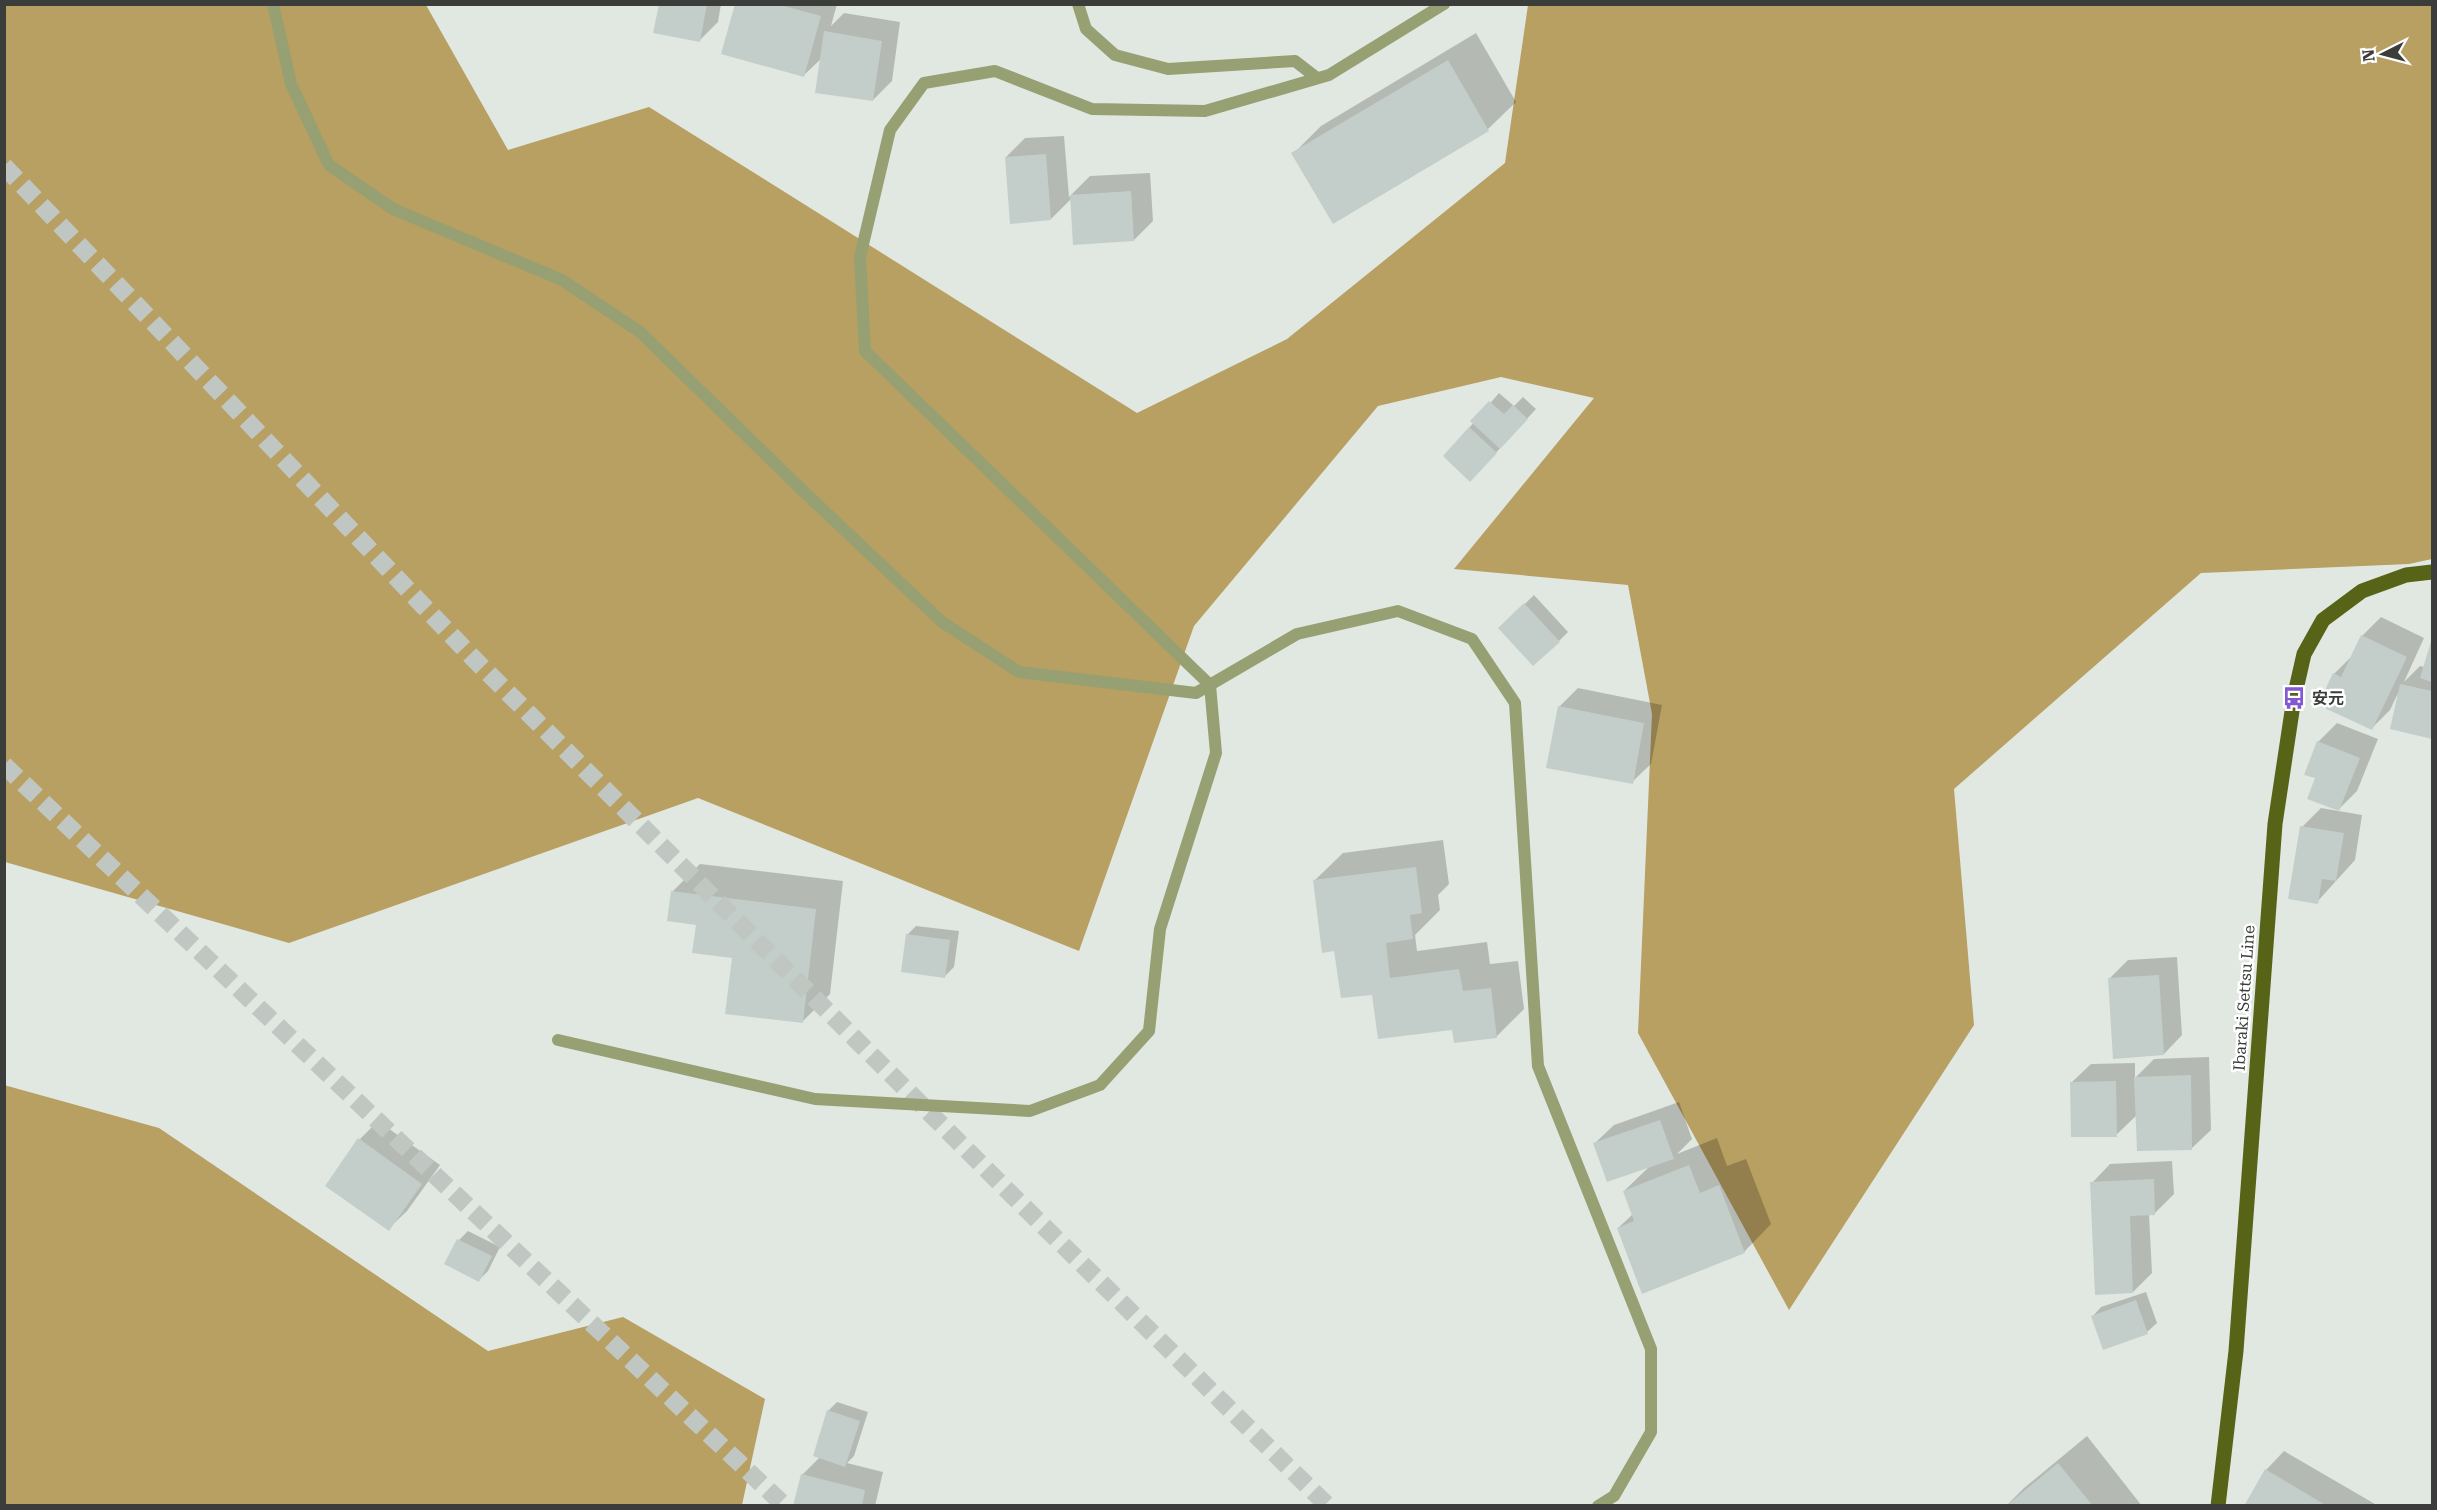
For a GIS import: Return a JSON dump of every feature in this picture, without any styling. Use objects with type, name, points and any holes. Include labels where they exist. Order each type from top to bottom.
[{"type":"main road","name":"Ibaraki Settsu Line","points":[[2218,1506],[2236,1351],[2275,824],[2294,698],[2304,654],[2323,620],[2362,591],[2406,575],[2433,572]]},
{"type":"street","points":[[273,4],[291,84],[329,165],[393,209],[562,280],[640,332],[810,498],[942,622],[1019,672],[1196,693],[1297,634],[1398,611],[1472,639],[1515,703],[1538,1066],[1651,1349],[1651,1432],[1614,1496],[1598,1506]]},
{"type":"street","points":[[1078,4],[1086,29],[1115,56],[1168,69],[1295,61],[1317,78]]},
{"type":"street","points":[[558,1040],[815,1099],[1030,1111],[1100,1085],[1149,1031],[1160,929],[1216,753],[1210,685],[865,351],[860,256],[890,130],[924,83],[995,70],[1092,109],[1205,111],[1329,75],[1444,4]]},
{"type":"shaded area","points":[[4,5],[426,5],[508,150],[649,107],[1137,413],[1287,339],[1505,163],[1528,5],[2432,5],[2432,559],[2409,564],[2201,573],[1954,789],[1974,1025],[1789,1310],[1638,1033],[1652,714],[1628,585],[1454,569],[1594,398],[1501,377],[1378,406],[1194,626],[1079,951],[698,798],[289,943],[5,862]]},
{"type":"shaded area","points":[[4,1085],[159,1128],[488,1351],[623,1317],[765,1399],[742,1505],[5,1505]]},
{"type":"building","points":[[659,4],[707,4],[700,42],[653,33]]},
{"type":"building","points":[[735,4],[777,4],[821,16],[804,77],[721,54]]},
{"type":"building","points":[[824,31],[882,41],[873,101],[815,93]]},
{"type":"building","points":[[1448,60],[1489,131],[1333,224],[1291,153]]},
{"type":"building","points":[[1046,154],[1051,220],[1010,224],[1005,157]]},
{"type":"building","points":[[1131,191],[1134,241],[1073,245],[1070,195]]},
{"type":"building","points":[[1489,401],[1504,414],[1513,405],[1528,419],[1500,449],[1470,421]]},
{"type":"building","points":[[1469,427],[1497,453],[1470,482],[1443,456]]},
{"type":"building","points":[[1524,603],[1560,642],[1533,666],[1498,628]]},
{"type":"building","points":[[2361,635],[2407,657],[2372,730],[2318,705],[2333,673],[2341,677]]},
{"type":"building","points":[[2432,638],[2432,682],[2420,678]]},
{"type":"building","points":[[2400,684],[2432,691],[2432,739],[2390,729]]},
{"type":"building","points":[[1558,706],[1644,723],[1633,784],[1546,768]]},
{"type":"building","points":[[2317,741],[2360,758],[2339,811],[2307,799],[2315,778],[2304,775]]},
{"type":"building","points":[[2300,826],[2344,833],[2336,881],[2322,879],[2318,904],[2288,899]]},
{"type":"building","points":[[1416,867],[1422,913],[1410,915],[1413,939],[1386,943],[1390,978],[1459,969],[1463,991],[1491,988],[1497,1038],[1454,1043],[1452,1030],[1378,1039],[1372,995],[1341,998],[1334,951],[1322,953],[1313,880]]},
{"type":"building","points":[[671,891],[816,909],[803,1023],[725,1014],[732,958],[692,953],[696,925],[667,921]]},
{"type":"building","points":[[906,934],[950,940],[945,978],[901,972]]},
{"type":"building","points":[[2159,975],[2164,1055],[2113,1059],[2108,978]]},
{"type":"building","points":[[2191,1075],[2192,1150],[2137,1151],[2134,1077]]},
{"type":"building","points":[[2116,1081],[2117,1137],[2071,1137],[2070,1082]]},
{"type":"building","points":[[1660,1120],[1674,1159],[1607,1182],[1593,1143]]},
{"type":"building","points":[[358,1138],[422,1184],[389,1231],[325,1186]]},
{"type":"building","points":[[1689,1165],[1700,1193],[1719,1185],[1745,1253],[1642,1294],[1617,1228],[1634,1221],[1623,1191]]},
{"type":"building","points":[[2154,1179],[2155,1215],[2130,1216],[2133,1293],[2095,1295],[2090,1182]]},
{"type":"building","points":[[457,1239],[492,1256],[479,1282],[444,1264]]},
{"type":"building","points":[[2136,1300],[2148,1334],[2103,1350],[2091,1316]]},
{"type":"building","points":[[827,1410],[860,1421],[845,1467],[813,1456]]},
{"type":"building","points":[[2058,1463],[2093,1506],[2006,1506]]},
{"type":"building","points":[[2265,1469],[2327,1506],[2244,1506]]},
{"type":"building","points":[[801,1474],[865,1490],[862,1506],[793,1506]]},
{"type":"tunnel","points":[[4,166],[473,658],[1328,1506]]},
{"type":"tunnel","points":[[4,765],[785,1506]]},
{"type":"place","name":"安元","points":[[2294,698]]}]
